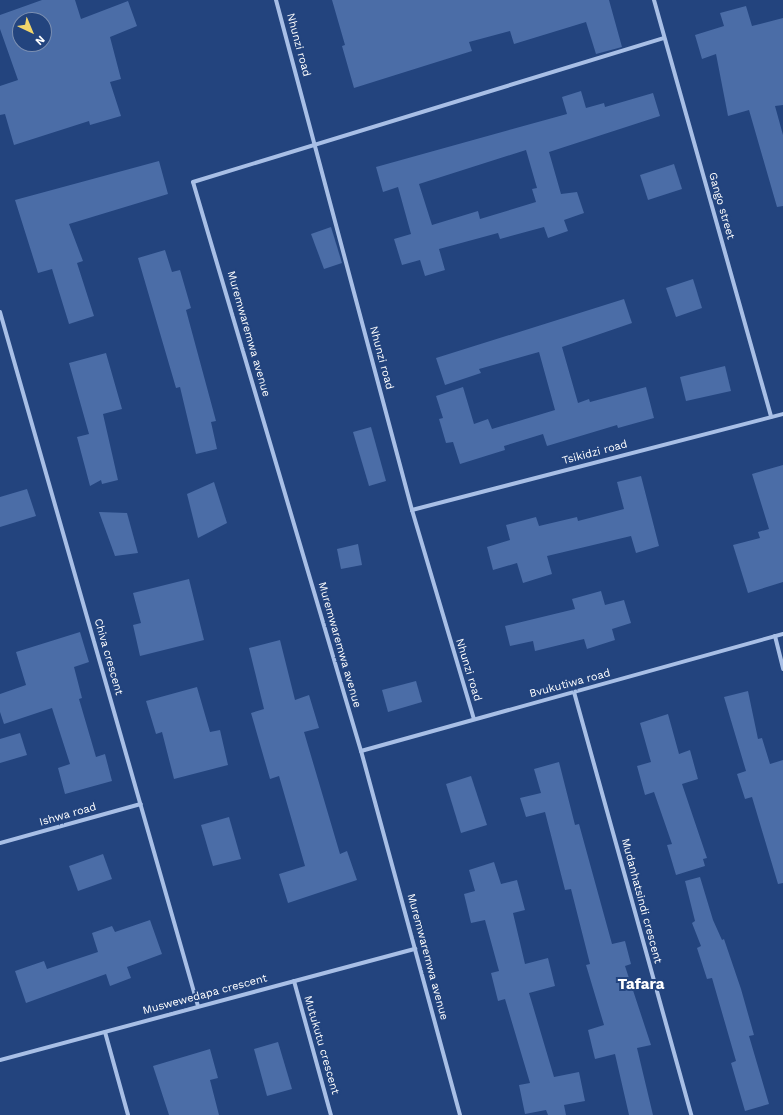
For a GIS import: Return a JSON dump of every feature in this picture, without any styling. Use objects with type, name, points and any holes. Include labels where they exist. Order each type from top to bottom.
[{"type":"street","name":"Nhunzi road","points":[[276,0],[316,144],[412,510],[474,719]]},
{"type":"street","name":"Gango street","points":[[654,0],[663,38],[772,417]]},
{"type":"street","points":[[316,144],[663,38]]},
{"type":"street","name":"Muremwaremwa avenue","points":[[316,144],[193,182],[361,751],[460,1115]]},
{"type":"street","name":"Chiva crescent","points":[[0,312],[198,1006]]},
{"type":"street","name":"Tsikidzi road","points":[[412,510],[783,414]]},
{"type":"street","name":"Bvukutiwa road","points":[[361,751],[783,634]]},
{"type":"street","points":[[775,636],[783,669]]},
{"type":"street","name":"Mudanhatsindi crescent","points":[[574,692],[691,1115]]},
{"type":"street","name":"Ishwa road","points":[[0,843],[141,804]]},
{"type":"street","name":"Muswewedapa crescent","points":[[0,1060],[415,949]]},
{"type":"street","name":"Mutukutu crescent","points":[[294,981],[331,1115]]},
{"type":"street","points":[[105,1032],[128,1115]]},
{"type":"building","points":[[42,0],[75,0],[81,19],[128,1],[137,26],[110,37],[121,79],[110,82],[121,116],[90,125],[89,121],[14,145],[5,114],[0,115],[0,86],[18,80],[0,29],[0,15]]},
{"type":"building","points":[[332,0],[609,0],[622,47],[596,54],[586,22],[514,44],[510,31],[469,42],[472,51],[354,88],[342,46],[345,45]]},
{"type":"building","points":[[746,6],[752,26],[783,18],[783,105],[775,106],[783,135],[783,206],[777,207],[749,110],[728,116],[716,54],[702,59],[695,35],[724,26],[720,13]]},
{"type":"building","points":[[581,91],[586,108],[604,103],[605,107],[653,93],[660,116],[549,152],[561,194],[577,192],[584,213],[564,220],[568,231],[548,238],[544,227],[500,239],[498,233],[439,249],[445,270],[425,276],[420,260],[402,265],[394,239],[411,234],[398,187],[383,192],[376,167],[567,114],[562,97]],"holes":[[[526,150],[537,188],[532,189],[536,202],[480,219],[478,211],[432,225],[419,184]]]},
{"type":"building","points":[[159,161],[168,194],[69,224],[83,261],[77,263],[94,316],[69,324],[52,269],[38,273],[15,200]]},
{"type":"building","points":[[674,164],[682,189],[648,200],[640,175]]},
{"type":"building","points":[[331,227],[342,263],[324,269],[311,234]]},
{"type":"building","points":[[165,250],[172,272],[180,270],[191,308],[186,310],[216,421],[211,422],[217,449],[196,454],[180,387],[176,388],[138,258]]},
{"type":"building","points":[[693,279],[702,308],[676,317],[666,288]]},
{"type":"building","points":[[624,299],[632,323],[562,347],[578,403],[589,399],[590,402],[646,387],[654,418],[618,428],[617,425],[547,446],[543,434],[504,446],[505,450],[460,464],[453,442],[446,443],[439,419],[443,418],[436,396],[463,387],[474,424],[488,419],[492,429],[555,410],[539,352],[479,369],[481,373],[445,385],[436,358]]},
{"type":"building","points":[[106,353],[122,409],[103,414],[118,480],[102,484],[101,480],[90,486],[77,437],[89,434],[69,363]]},
{"type":"building","points":[[725,366],[731,391],[686,401],[680,377]]},
{"type":"building","points":[[371,427],[386,481],[369,486],[353,432]]},
{"type":"building","points":[[783,465],[783,582],[748,593],[733,545],[760,538],[758,532],[769,529],[752,474]]},
{"type":"building","points":[[641,476],[659,546],[636,553],[631,536],[547,556],[552,574],[523,583],[517,563],[493,570],[487,547],[510,540],[506,525],[536,517],[539,526],[577,517],[578,521],[624,509],[617,482]]},
{"type":"building","points":[[214,482],[227,523],[198,538],[187,494]]},
{"type":"building","points":[[27,489],[36,516],[0,527],[0,497]]},
{"type":"building","points":[[99,512],[127,513],[138,553],[115,556]]},
{"type":"building","points":[[358,544],[362,565],[341,569],[337,549]]},
{"type":"building","points":[[189,579],[204,640],[140,656],[133,625],[141,623],[133,593]]},
{"type":"building","points":[[601,591],[605,605],[624,600],[631,623],[612,629],[615,640],[587,649],[584,639],[535,651],[533,641],[510,646],[505,626],[575,609],[572,599]]},
{"type":"building","points":[[80,632],[89,662],[74,667],[82,698],[79,699],[96,757],[105,754],[112,781],[65,794],[58,768],[70,764],[52,708],[4,724],[0,712],[0,694],[26,685],[16,652]]},
{"type":"building","points":[[280,640],[295,700],[309,695],[319,728],[304,732],[340,854],[347,851],[357,880],[288,903],[279,874],[305,866],[279,776],[270,779],[251,713],[264,709],[249,648]]},
{"type":"building","points":[[416,681],[422,702],[388,712],[382,690]]},
{"type":"building","points":[[197,687],[210,732],[220,730],[228,765],[174,779],[162,732],[156,734],[146,701]]},
{"type":"building","points":[[748,691],[758,739],[762,738],[770,764],[783,760],[783,883],[778,884],[752,797],[745,799],[737,774],[746,771],[724,697]]},
{"type":"building","points":[[668,714],[679,754],[690,750],[698,779],[682,784],[707,858],[703,859],[705,866],[676,875],[667,845],[672,844],[654,792],[645,795],[637,766],[651,762],[640,723]]},
{"type":"building","points":[[20,733],[27,755],[0,763],[0,739]]},
{"type":"building","points":[[559,762],[575,825],[579,824],[612,944],[625,941],[631,964],[625,966],[651,1045],[637,1048],[653,1115],[629,1115],[615,1054],[595,1059],[588,1030],[604,1025],[586,965],[590,964],[571,889],[565,890],[545,812],[526,817],[520,798],[541,793],[534,769]]},
{"type":"building","points":[[471,776],[487,825],[461,833],[446,784]]},
{"type":"building","points":[[229,817],[241,859],[213,866],[201,825]]},
{"type":"building","points":[[103,854],[112,879],[78,891],[69,866]]},
{"type":"building","points":[[494,862],[501,884],[517,880],[525,910],[513,913],[525,964],[548,958],[555,986],[529,993],[554,1077],[579,1072],[585,1101],[564,1105],[566,1115],[548,1115],[546,1110],[525,1114],[519,1085],[530,1083],[505,999],[498,1001],[491,973],[499,971],[485,920],[471,923],[464,894],[475,891],[469,870]]},
{"type":"building","points":[[700,877],[713,920],[722,940],[724,939],[741,989],[754,1035],[749,1036],[769,1104],[745,1111],[731,1063],[736,1061],[712,978],[707,979],[697,948],[701,946],[692,923],[695,921],[685,881]]},
{"type":"building","points":[[150,920],[162,954],[127,967],[131,978],[110,986],[106,974],[26,1003],[15,971],[44,961],[47,969],[98,952],[92,933],[112,926],[115,932]]},
{"type":"building","points":[[278,1042],[292,1089],[267,1096],[254,1049]]},
{"type":"building","points":[[210,1049],[218,1078],[210,1080],[219,1115],[169,1115],[153,1066]]},
{"type":"district","name":"Tafara","points":[[641,985]]}]
